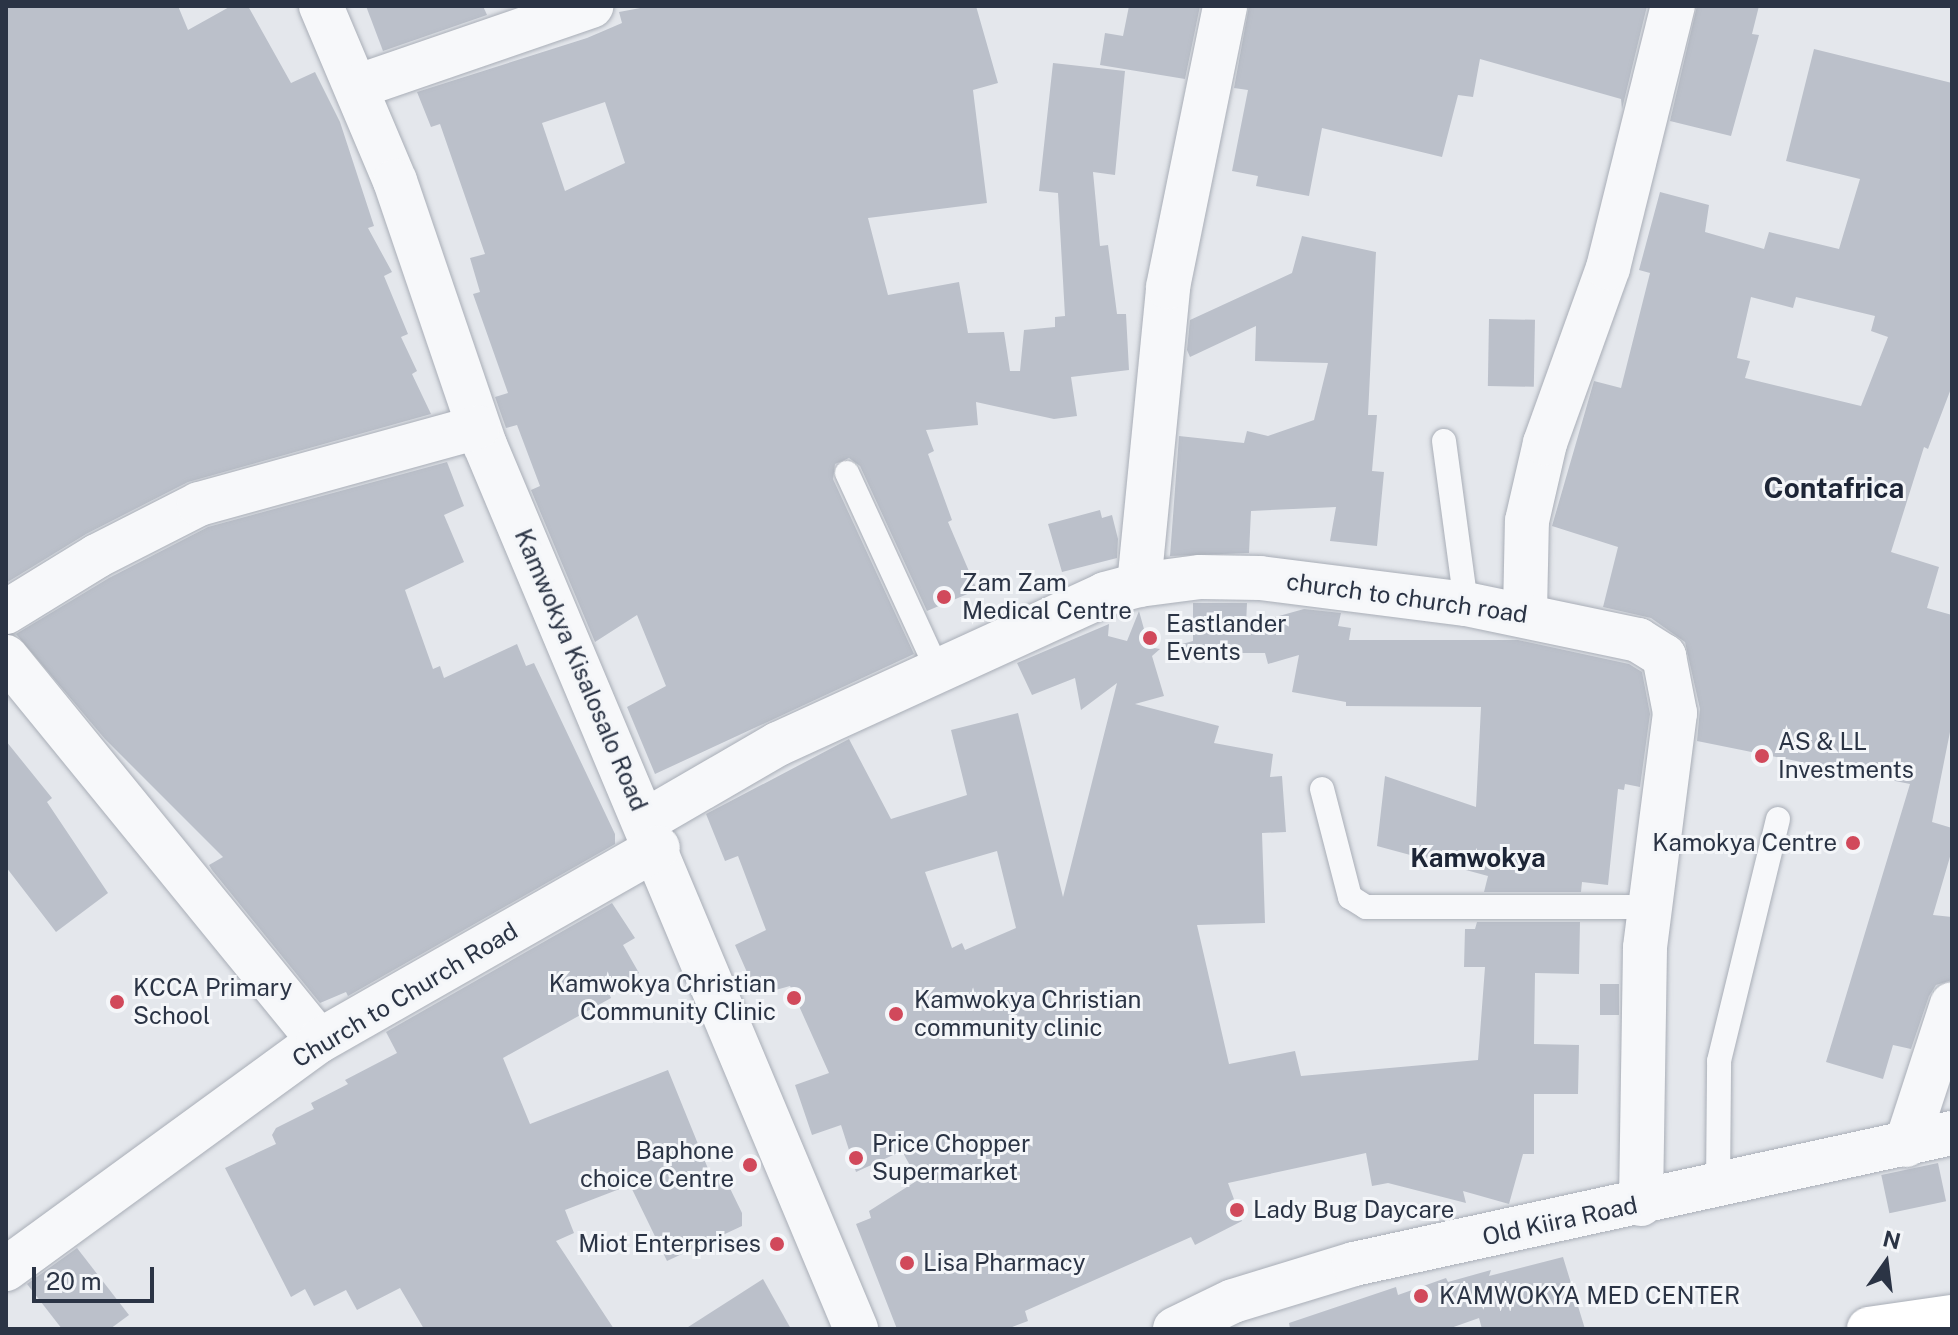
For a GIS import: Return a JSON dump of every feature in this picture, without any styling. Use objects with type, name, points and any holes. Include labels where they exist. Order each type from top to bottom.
[{"type":"main road","points":[[1869,1329],[1952,1317]]},
{"type":"street","name":"Kamwokya Kisalosalo Road","points":[[321,6],[395,181],[478,427],[652,834],[856,1329]]},
{"type":"street","points":[[356,87],[591,6]]},
{"type":"street","points":[[1139,585],[1168,287],[1225,6]]},
{"type":"street","points":[[1525,613],[1527,521],[1542,456],[1608,268],[1673,6]]},
{"type":"street","points":[[6,612],[97,556],[199,504],[478,427]]},
{"type":"street","name":"church to church road","points":[[652,834],[778,744],[1105,594],[1139,585],[1200,577],[1260,578],[1525,613],[1638,640],[1664,656],[1675,713],[1650,907],[1640,1078],[1641,1204]]},
{"type":"street","points":[[6,657],[319,1041]]},
{"type":"street","name":"Church to Church Road","points":[[6,1269],[319,1041],[652,834]]},
{"type":"street","points":[[1906,1145],[1952,1004]]},
{"type":"street","name":"Old Kiira Road","points":[[1175,1329],[1291,1281],[1952,1133]]},
{"type":"lane","points":[[1444,441],[1466,604]]},
{"type":"lane","points":[[847,473],[938,671]]},
{"type":"lane","points":[[1322,789],[1350,897],[1366,907],[1650,907]]},
{"type":"lane","points":[[1718,1187],[1719,1061],[1778,819]]},
{"type":"building","points":[[6,6],[178,6],[188,30],[231,6],[248,6],[291,83],[315,72],[340,122],[374,226],[368,228],[392,272],[384,276],[408,334],[401,337],[417,371],[412,374],[431,414],[188,482],[86,534],[6,583]]},
{"type":"building","points":[[366,6],[483,6],[487,15],[383,51]]},
{"type":"building","points":[[651,6],[976,6],[998,83],[973,90],[987,203],[868,218],[888,295],[959,282],[968,333],[1004,332],[1010,371],[1020,371],[1024,330],[1055,327],[1055,317],[1065,316],[1058,193],[1039,191],[1053,63],[1125,71],[1115,175],[1093,172],[1100,246],[1108,245],[1117,314],[1126,314],[1129,370],[1071,377],[1077,416],[1054,419],[976,402],[978,425],[926,430],[934,451],[928,454],[952,520],[948,522],[977,590],[927,611],[860,466],[849,458],[835,464],[833,479],[914,654],[655,774],[627,707],[666,686],[637,615],[595,642],[531,490],[540,486],[517,425],[506,428],[495,397],[508,393],[473,294],[480,292],[470,258],[485,254],[440,124],[431,127],[417,92],[587,38],[622,23],[619,12]],"holes":[[[605,102],[625,163],[565,191],[542,123]]]},
{"type":"building","points":[[1129,6],[1200,6],[1185,79],[1100,65],[1105,33],[1123,36]]},
{"type":"building","points":[[1249,6],[1647,6],[1622,109],[1621,99],[1480,59],[1473,97],[1458,95],[1442,157],[1322,128],[1309,196],[1256,186],[1258,176],[1232,171],[1248,90],[1234,88]]},
{"type":"building","points":[[1697,6],[1759,6],[1752,34],[1759,35],[1731,136],[1670,121]]},
{"type":"building","points":[[1814,49],[1952,83],[1952,386],[1928,449],[1924,447],[1891,552],[1939,567],[1927,608],[1952,615],[1952,722],[1932,822],[1952,828],[1952,850],[1933,915],[1952,917],[1952,980],[1936,985],[1929,996],[1911,1049],[1893,1045],[1883,1079],[1826,1062],[1910,784],[1697,741],[1700,709],[1685,642],[1651,618],[1603,607],[1618,547],[1552,526],[1594,381],[1621,388],[1650,273],[1639,270],[1660,192],[1709,205],[1705,232],[1764,249],[1769,232],[1839,249],[1860,179],[1786,161]],"holes":[[[1751,297],[1793,308],[1796,297],[1875,316],[1871,331],[1888,337],[1861,406],[1745,378],[1750,361],[1737,358]]]},
{"type":"building","points":[[1302,236],[1376,252],[1368,415],[1377,415],[1372,471],[1384,472],[1377,546],[1330,541],[1336,507],[1251,511],[1249,553],[1170,556],[1179,436],[1244,443],[1247,431],[1268,436],[1314,420],[1328,363],[1255,361],[1256,326],[1190,357],[1187,350],[1190,320],[1292,273]]},
{"type":"building","points":[[1489,319],[1535,320],[1534,387],[1488,386]]},
{"type":"building","points":[[447,462],[464,506],[444,515],[464,562],[405,590],[433,669],[440,666],[444,678],[517,644],[526,666],[534,663],[615,834],[615,844],[348,996],[346,992],[320,1003],[212,870],[209,865],[223,857],[105,739],[16,634],[109,578],[208,527]]},
{"type":"building","points":[[1100,510],[1102,518],[1112,515],[1118,539],[1117,558],[1062,572],[1048,524]]},
{"type":"building","points":[[1193,603],[1247,603],[1246,625],[1304,609],[1341,613],[1338,626],[1351,628],[1349,640],[1518,640],[1629,664],[1642,672],[1650,714],[1640,787],[1625,784],[1624,790],[1618,789],[1608,885],[1582,882],[1581,892],[1484,892],[1488,876],[1377,846],[1385,776],[1476,807],[1481,707],[1346,706],[1346,702],[1292,692],[1299,655],[1268,664],[1265,653],[1183,653],[1182,644],[1193,641]]},
{"type":"building","points":[[1139,611],[1149,647],[1160,649],[1152,656],[1164,696],[1135,704],[1219,726],[1214,743],[1273,754],[1270,777],[1282,776],[1286,832],[1262,833],[1265,923],[1197,925],[1229,1064],[1295,1051],[1301,1076],[1478,1060],[1485,967],[1464,967],[1465,929],[1475,929],[1477,922],[1580,922],[1579,974],[1535,973],[1534,1044],[1579,1045],[1578,1094],[1534,1094],[1534,1154],[1523,1154],[1509,1204],[1463,1191],[1466,1203],[1388,1183],[1372,1186],[1366,1153],[1228,1183],[1242,1221],[1195,1245],[1191,1237],[1025,1311],[1028,1321],[1007,1329],[897,1329],[856,1224],[871,1218],[869,1211],[918,1180],[902,1151],[856,1172],[841,1125],[812,1135],[795,1085],[829,1073],[790,986],[757,995],[735,945],[766,930],[738,856],[725,861],[706,814],[849,739],[891,819],[967,795],[951,730],[1018,713],[1063,897],[1117,683],[1081,710],[1075,678],[1032,695],[1017,663],[1109,624],[1108,636],[1127,641]],"holes":[[[997,851],[1016,928],[965,950],[962,943],[952,948],[925,872]]]},
{"type":"building","points":[[6,741],[52,798],[47,802],[108,893],[56,932],[6,867]]},
{"type":"building","points":[[612,903],[635,938],[623,945],[639,973],[608,991],[611,998],[503,1058],[530,1124],[668,1070],[713,1181],[724,1176],[742,1213],[742,1226],[667,1261],[630,1185],[565,1210],[574,1233],[556,1241],[614,1329],[424,1329],[400,1288],[357,1310],[346,1290],[314,1306],[305,1289],[291,1297],[225,1168],[276,1144],[272,1135],[276,1128],[314,1109],[311,1103],[348,1084],[345,1080],[397,1053],[386,1032]]},
{"type":"building","points":[[1600,984],[1619,984],[1619,1015],[1600,1015]]},
{"type":"building","points":[[1938,1163],[1946,1201],[1889,1213],[1881,1175]]},
{"type":"building","points":[[77,1248],[129,1315],[110,1329],[62,1329],[27,1284]]},
{"type":"building","points":[[1563,1257],[1585,1329],[1482,1329],[1479,1318],[1448,1329],[1290,1329],[1289,1323],[1396,1287],[1398,1295],[1446,1278],[1448,1282],[1491,1270],[1489,1276]]},
{"type":"building","points":[[763,1279],[791,1329],[685,1329]]},
{"type":"place","name":"Zam Zam Medical Centre","points":[[944,597]]},
{"type":"place","name":"Eastlander Events","points":[[1150,638]]},
{"type":"place","name":"AS & LL Investments","points":[[1762,756]]},
{"type":"place","name":"Kamokya Centre","points":[[1853,843]]},
{"type":"place","name":"Kamwokya Christian Community Clinic","points":[[794,998]]},
{"type":"place","name":"KCCA Primary School","points":[[117,1002]]},
{"type":"place","name":"Kamwokya Christian community clinic","points":[[896,1014]]},
{"type":"place","name":"Price Chopper Supermarket","points":[[856,1158]]},
{"type":"place","name":"Baphone choice Centre","points":[[750,1165]]},
{"type":"place","name":"Lady Bug Daycare","points":[[1237,1210]]},
{"type":"place","name":"Miot Enterprises","points":[[777,1244]]},
{"type":"place","name":"Lisa Pharmacy","points":[[907,1263]]},
{"type":"place","name":"KAMWOKYA MED CENTER","points":[[1421,1296]]},
{"type":"district","name":"Contafrica","points":[[1834,488]]},
{"type":"district","name":"Kamwokya","points":[[1478,858]]}]
